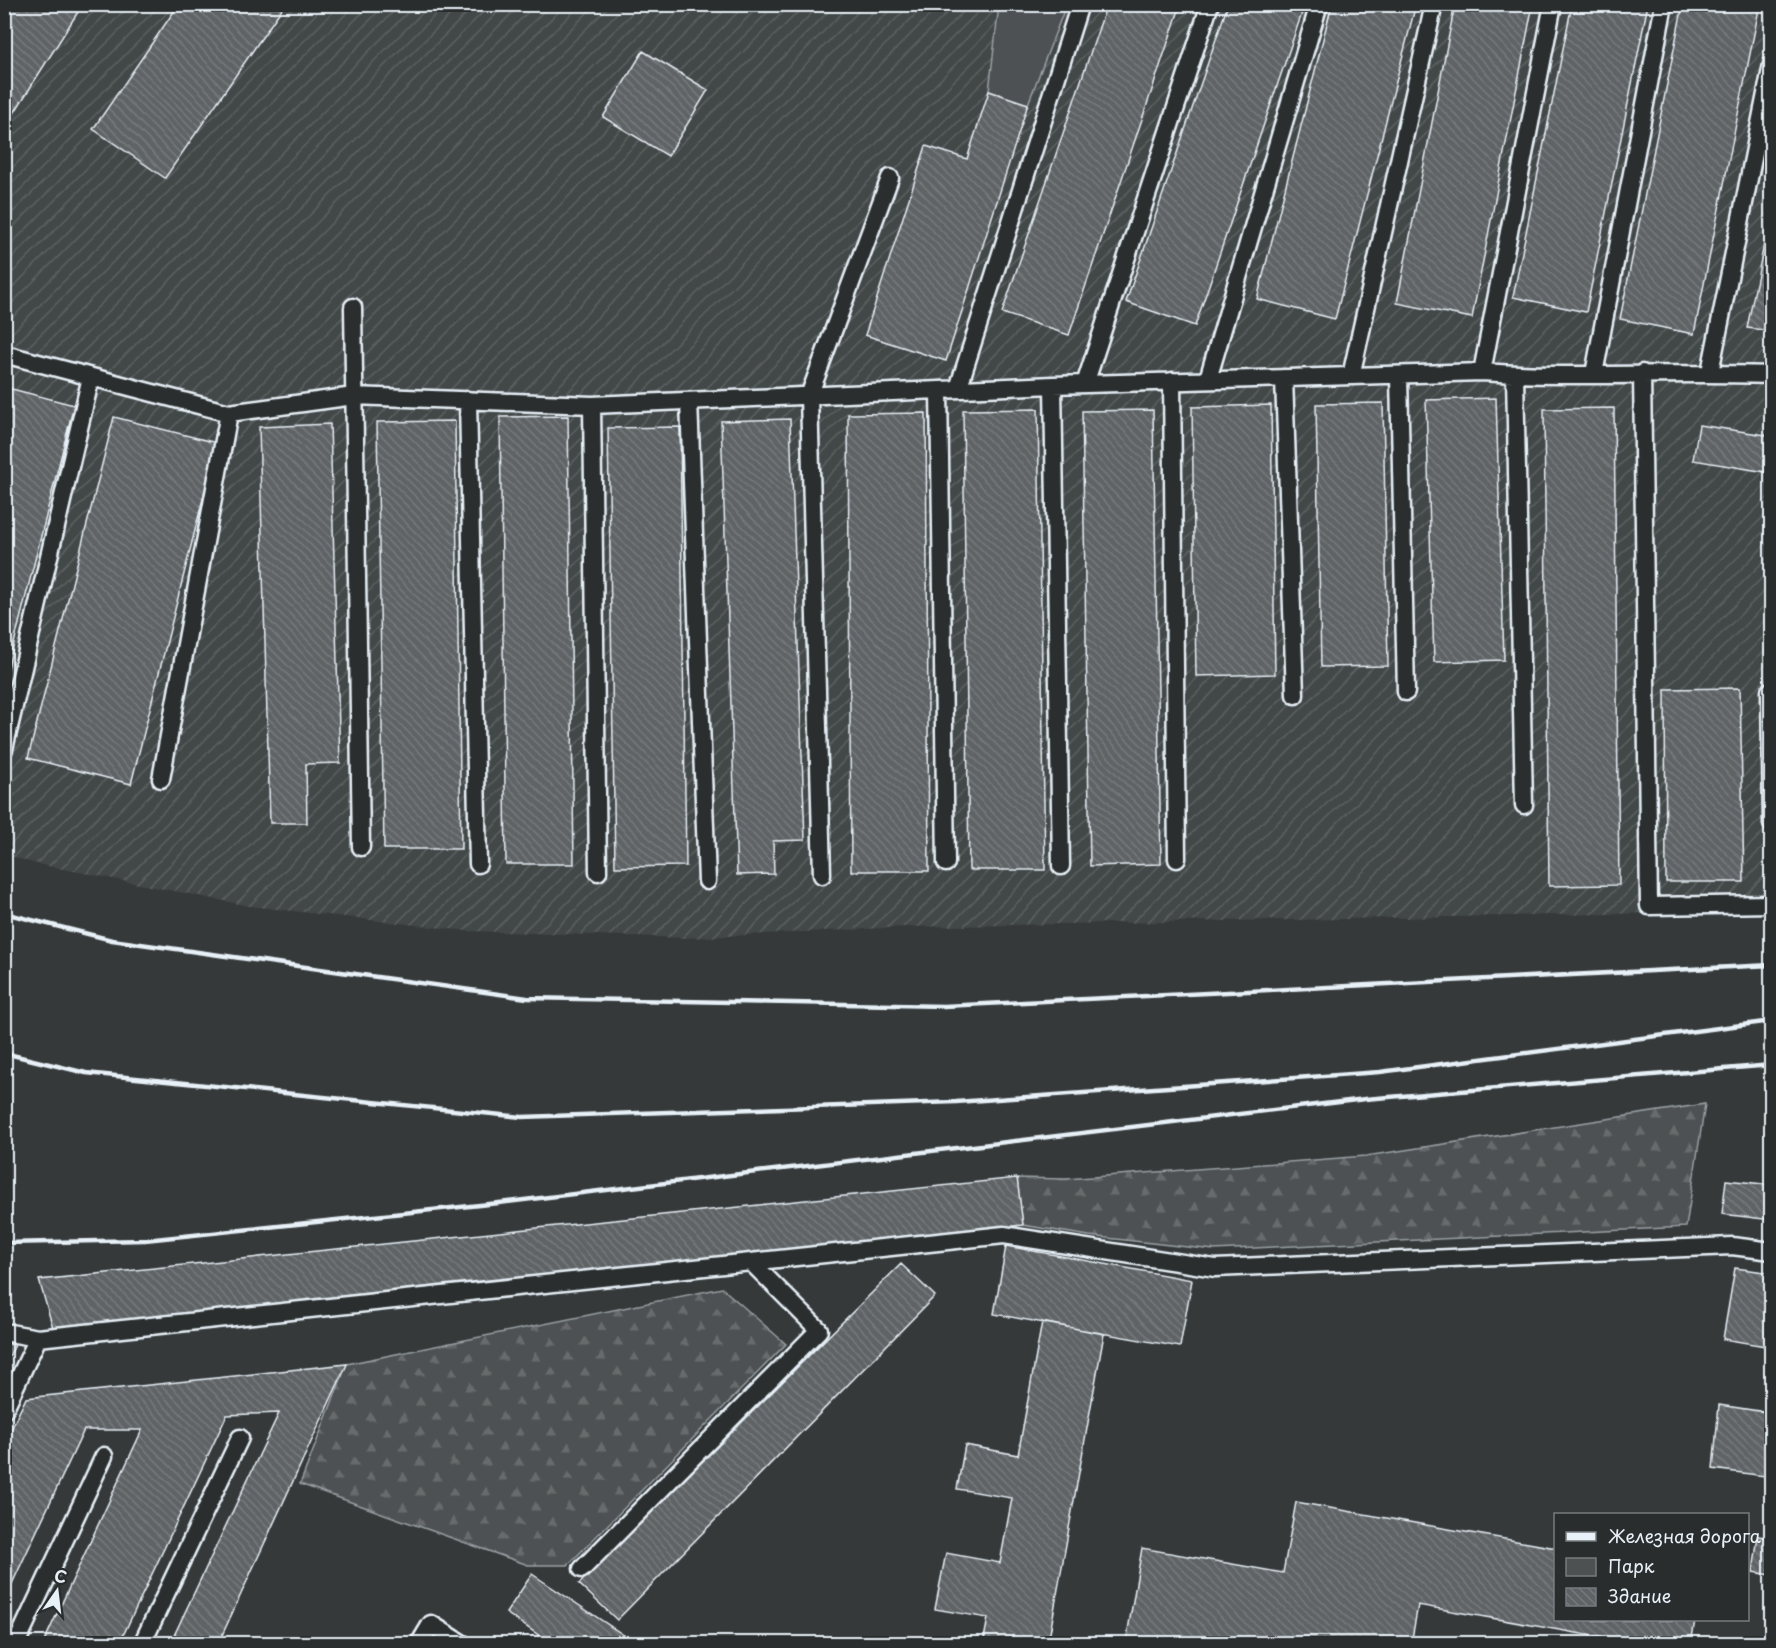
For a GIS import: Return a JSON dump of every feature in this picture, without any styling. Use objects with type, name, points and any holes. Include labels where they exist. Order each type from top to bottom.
[{"type":"lane","points":[[958,389],[1080,4]]},
{"type":"lane","points":[[1085,384],[1210,4]]},
{"type":"lane","points":[[1208,380],[1319,4]]},
{"type":"lane","points":[[1352,376],[1434,4]]},
{"type":"lane","points":[[1482,372],[1553,4]]},
{"type":"lane","points":[[1594,374],[1664,4]]},
{"type":"lane","points":[[1710,372],[1772,64]]},
{"type":"lane","points":[[822,875],[809,396],[890,178]]},
{"type":"lane","points":[[353,307],[361,847]]},
{"type":"lane","points":[[4,354],[229,413],[354,396],[592,405],[1053,385],[1482,372],[1515,375],[1710,372],[1772,375]]},
{"type":"lane","points":[[1642,373],[1648,906],[1772,904]]},
{"type":"lane","points":[[1515,375],[1524,805]]},
{"type":"lane","points":[[4,748],[91,376]]},
{"type":"lane","points":[[1399,376],[1406,692]]},
{"type":"lane","points":[[1284,378],[1294,695]]},
{"type":"lane","points":[[1172,381],[1178,859]]},
{"type":"lane","points":[[1053,385],[1061,866]]},
{"type":"lane","points":[[939,390],[946,863]]},
{"type":"lane","points":[[468,400],[478,864]]},
{"type":"lane","points":[[689,401],[707,881]]},
{"type":"lane","points":[[592,405],[598,872]]},
{"type":"lane","points":[[161,779],[229,413]]},
{"type":"lane","points":[[1770,691],[1772,824]]},
{"type":"lane","points":[[4,1332],[38,1338],[1004,1235],[1215,1268],[1732,1246],[1772,1251]]},
{"type":"lane","points":[[582,1569],[819,1330],[751,1262]]},
{"type":"lane","points":[[4,1410],[38,1338]]},
{"type":"lane","points":[[142,1644],[240,1438]]},
{"type":"lane","points":[[16,1644],[104,1456]]},
{"type":"lane","points":[[419,1644],[431,1624],[463,1644]]},
{"type":"shaded area","points":[[4,5],[1771,5],[1771,911],[906,927],[686,938],[467,931],[249,906],[33,863],[5,855]]},
{"type":"green space","points":[[999,5],[1066,5],[1028,104],[989,91]]},
{"type":"green space","points":[[1705,1104],[1686,1227],[1214,1250],[1089,1236],[1023,1225],[1017,1178],[1066,1179],[1366,1156]]},
{"type":"green space","points":[[722,1288],[786,1344],[568,1565],[528,1565],[300,1484],[347,1364]]},
{"type":"building","points":[[6,4],[83,4],[11,118],[4,114]]},
{"type":"building","points":[[179,4],[285,4],[165,178],[93,129]]},
{"type":"building","points":[[1107,4],[1181,4],[1069,335],[1002,313]]},
{"type":"building","points":[[1228,4],[1305,4],[1195,326],[1126,302]]},
{"type":"building","points":[[1332,4],[1416,4],[1335,319],[1257,299]]},
{"type":"building","points":[[1455,4],[1533,4],[1472,318],[1397,303]]},
{"type":"building","points":[[1572,4],[1648,4],[1586,312],[1513,297]]},
{"type":"building","points":[[1683,4],[1760,4],[1694,334],[1620,319]]},
{"type":"building","points":[[643,51],[708,90],[668,156],[603,117]]},
{"type":"building","points":[[989,91],[1028,104],[946,361],[865,335],[926,146],[967,159]]},
{"type":"building","points":[[1772,205],[1772,331],[1747,328]]},
{"type":"building","points":[[4,387],[74,405],[4,683]]},
{"type":"building","points":[[1496,398],[1504,660],[1434,662],[1426,400]]},
{"type":"building","points":[[1383,403],[1388,666],[1321,667],[1316,404]]},
{"type":"building","points":[[1271,405],[1275,674],[1196,676],[1192,407]]},
{"type":"building","points":[[1614,408],[1619,885],[1549,886],[1544,409]]},
{"type":"building","points":[[1038,409],[1045,870],[969,870],[963,410]]},
{"type":"building","points":[[1153,410],[1161,864],[1090,866],[1082,411]]},
{"type":"building","points":[[926,413],[929,871],[851,871],[848,414]]},
{"type":"building","points":[[568,416],[574,864],[506,864],[500,417]]},
{"type":"building","points":[[114,417],[217,443],[131,784],[28,758]]},
{"type":"building","points":[[790,419],[805,840],[773,841],[774,874],[737,875],[721,421]]},
{"type":"building","points":[[455,421],[461,849],[384,849],[377,422]]},
{"type":"building","points":[[330,424],[340,763],[306,764],[307,823],[270,823],[259,427]]},
{"type":"building","points":[[1699,425],[1772,436],[1772,473],[1693,460]]},
{"type":"building","points":[[680,427],[686,866],[615,867],[608,428]]},
{"type":"building","points":[[1740,688],[1744,882],[1666,882],[1665,689]]},
{"type":"building","points":[[1017,1178],[1023,1225],[53,1328],[39,1280]]},
{"type":"building","points":[[1726,1180],[1772,1185],[1772,1220],[1722,1214]]},
{"type":"building","points":[[1006,1246],[1192,1280],[1180,1347],[994,1314]]},
{"type":"building","points":[[901,1264],[935,1296],[617,1620],[579,1584]]},
{"type":"building","points":[[1735,1268],[1772,1273],[1772,1347],[1723,1339]]},
{"type":"building","points":[[1042,1322],[1104,1334],[1048,1644],[983,1644],[988,1618],[935,1609],[946,1553],[1000,1563],[1012,1498],[957,1489],[965,1445],[1018,1455]]},
{"type":"building","points":[[4,1343],[15,1345],[4,1366]]},
{"type":"building","points":[[347,1364],[218,1644],[170,1644],[279,1413],[227,1415],[119,1644],[43,1644],[142,1430],[84,1430],[4,1601],[4,1444],[26,1398]]},
{"type":"building","points":[[1719,1405],[1772,1413],[1772,1477],[1713,1469]]},
{"type":"building","points":[[1296,1502],[1554,1548],[1554,1621],[1695,1621],[1691,1644],[1638,1644],[1418,1605],[1411,1644],[1135,1644],[1126,1642],[1142,1548],[1283,1573]]},
{"type":"building","points":[[1758,1536],[1772,1538],[1772,1575],[1753,1572]]},
{"type":"building","points":[[532,1574],[637,1644],[552,1644],[506,1613]]},
{"type":"railway","points":[[4,913],[112,940],[527,998],[944,1006],[1772,965]]},
{"type":"railway","points":[[4,1053],[86,1073],[522,1117],[956,1102],[1380,1072],[1772,1021]]},
{"type":"railway","points":[[4,1243],[145,1240],[499,1203],[1365,1099],[1772,1065]]}]
